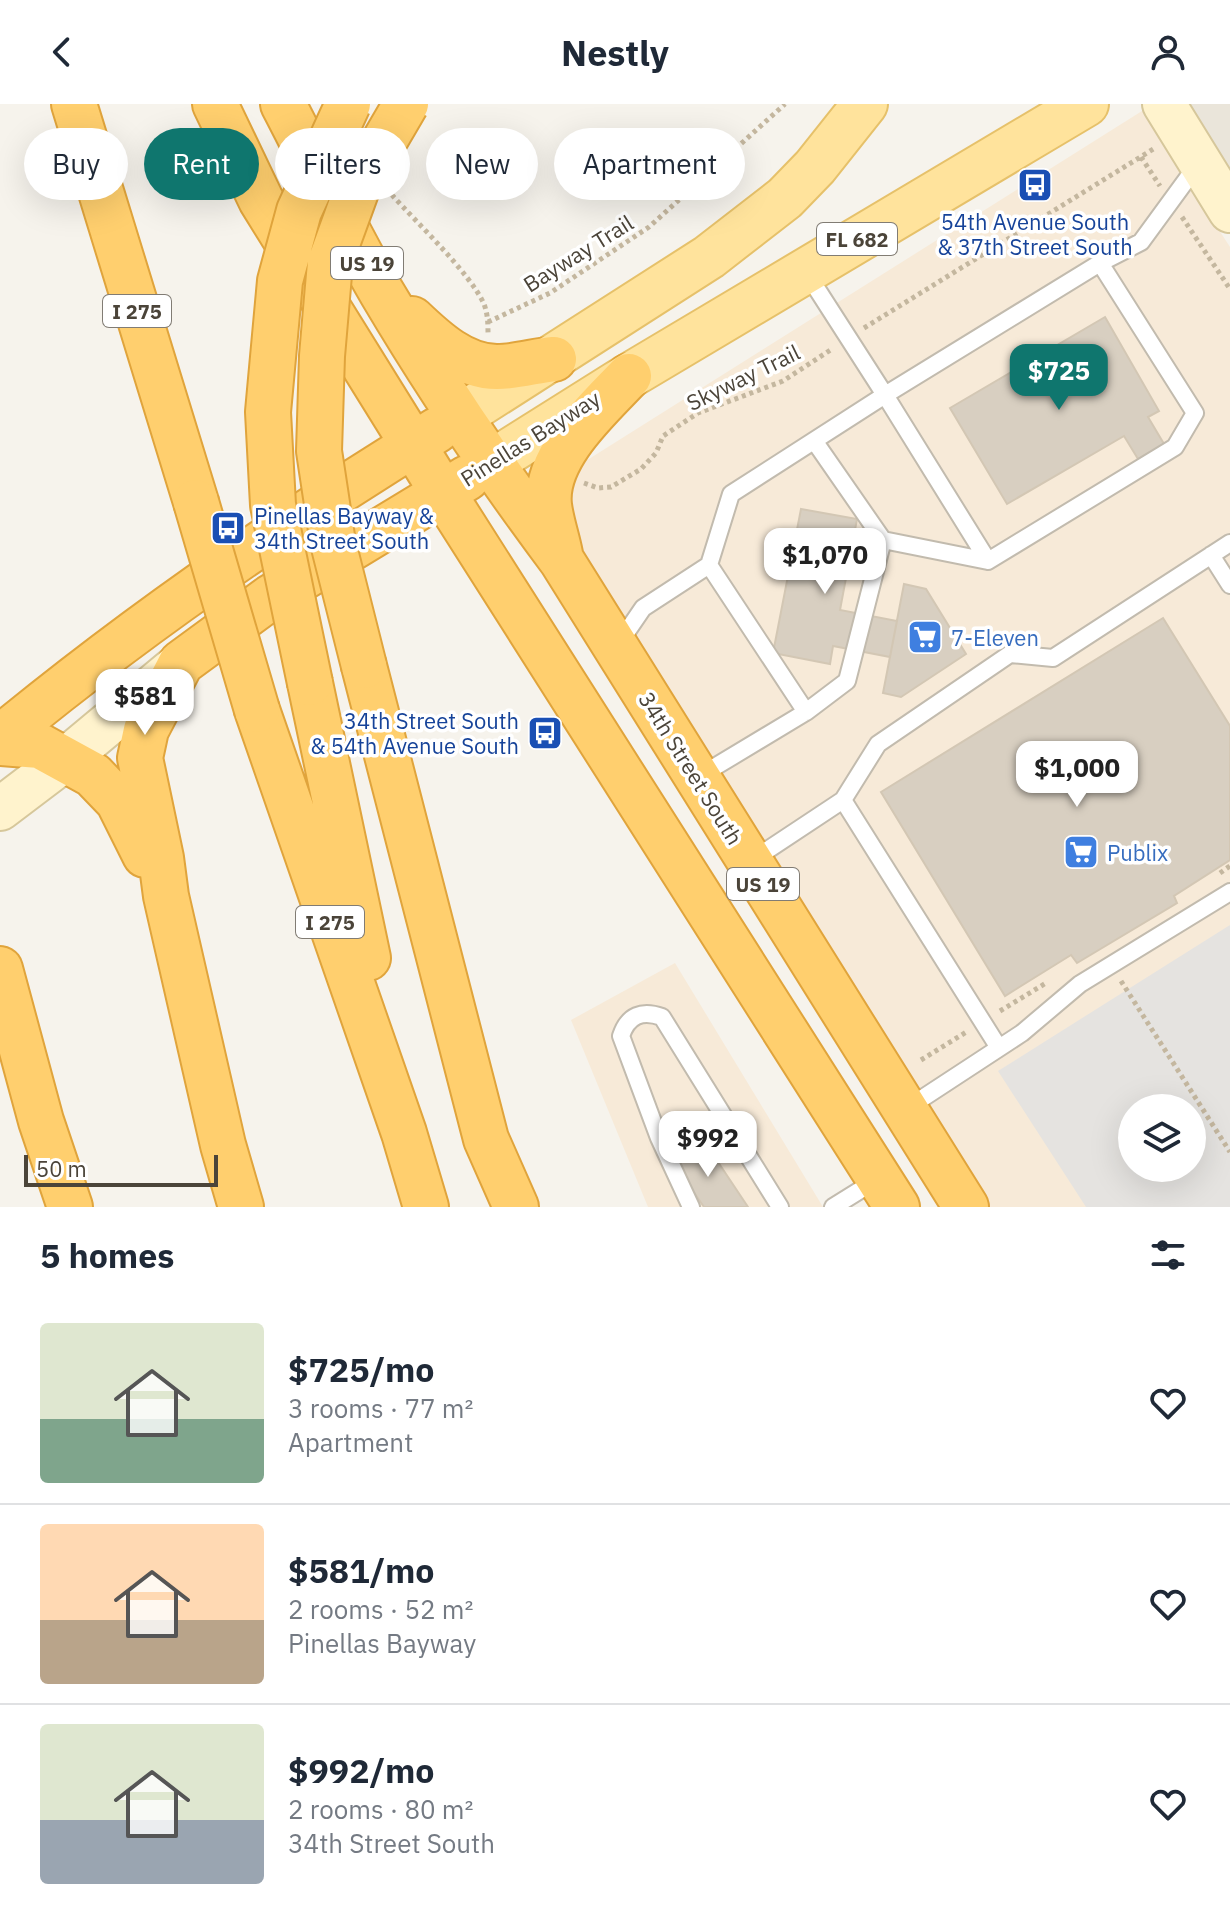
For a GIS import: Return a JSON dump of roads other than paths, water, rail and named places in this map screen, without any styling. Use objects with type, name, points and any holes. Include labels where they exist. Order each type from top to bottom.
[{"type":"highway","name":"US 19","points":[[215,104],[261,200],[443,493],[888,1192]]},
{"type":"highway","name":"US 19","points":[[283,104],[381,290],[459,417]]},
{"type":"highway","points":[[348,104],[299,211],[280,281],[268,412],[273,505],[404,1133]]},
{"type":"highway","points":[[406,104],[358,186],[330,263],[322,356],[319,451],[333,543],[486,1139],[516,1207]]},
{"type":"highway","name":"I 275","points":[[75,109],[257,710],[404,1133],[426,1207]]},
{"type":"highway","points":[[381,290],[430,336],[454,354],[481,365],[498,367],[554,359]]},
{"type":"highway","points":[[562,561],[549,503],[554,474],[574,435],[629,376]]},
{"type":"highway","points":[[0,740],[145,625],[459,417]]},
{"type":"highway","name":"34th Street South","points":[[459,417],[489,464],[562,561],[966,1207]]},
{"type":"highway","name":"Pinellas Bayway","points":[[181,663],[271,597],[489,464]]},
{"type":"highway","points":[[181,663],[146,730],[140,758],[166,896],[223,1145],[241,1207]]},
{"type":"highway","points":[[0,740],[40,746],[93,775],[118,801],[166,896]]},
{"type":"highway","points":[[0,969],[41,1121],[70,1207]]},
{"type":"highway","points":[[888,1192],[904,1110]]},
{"type":"main road","points":[[459,417],[709,257],[785,198],[815,167],[865,104]]},
{"type":"main road","name":"Pinellas Bayway","points":[[489,464],[629,376],[1086,104]]},
{"type":"main road","points":[[1181,133],[1230,211]]},
{"type":"main road","name":"Pinellas Bayway","points":[[0,809],[66,759],[181,663]]},
{"type":"lane","points":[[616,648],[643,608],[709,565],[731,494],[885,395],[1100,263],[1141,242],[1171,201],[1181,133]]},
{"type":"lane","points":[[815,442],[883,540],[988,561],[1175,447],[1195,413],[1100,263]]},
{"type":"lane","points":[[805,270],[988,561]]},
{"type":"lane","points":[[697,778],[806,712],[847,681],[883,540]]},
{"type":"lane","points":[[750,862],[843,800],[878,744],[1010,654],[1053,658],[1230,543]]},
{"type":"lane","points":[[1211,555],[1230,585]]},
{"type":"lane","points":[[709,565],[806,712]]},
{"type":"lane","points":[[843,800],[999,1048]]},
{"type":"lane","points":[[904,1110],[1022,1033],[1080,984],[1230,892]]},
{"type":"lane","points":[[691,1207],[659,1138],[621,1036],[624,1027],[640,1014],[649,1012],[662,1017],[780,1207]]},
{"type":"lane","points":[[833,1207],[888,1192]]},
{"type":"place","name":"54th Avenue South & 37th Street South","points":[[1035,185]]},
{"type":"place","name":"Pinellas Bayway & 34th Street South","points":[[228,528]]},
{"type":"place","name":"7-Eleven","points":[[925,637]]},
{"type":"place","name":"34th Street South & 54th Avenue South","points":[[545,733]]},
{"type":"place","name":"Publix","points":[[1081,852]]}]
